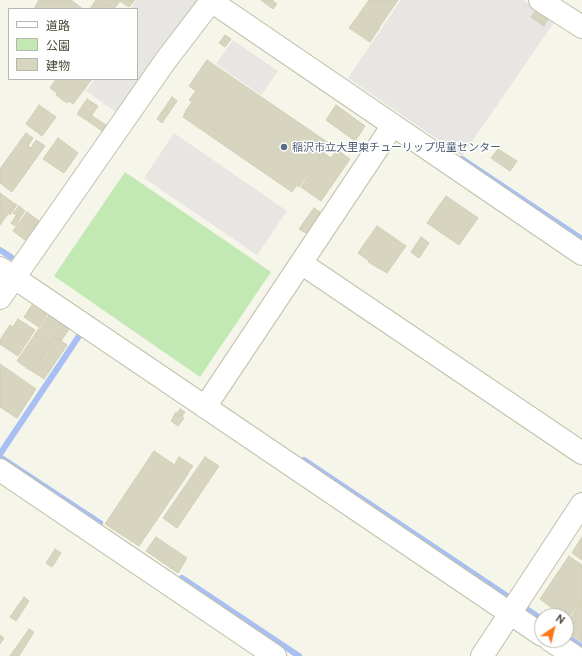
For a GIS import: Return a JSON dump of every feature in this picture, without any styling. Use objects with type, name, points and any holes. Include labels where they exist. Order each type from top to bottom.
[{"type":"street","points":[[0,298],[7,273],[212,0],[582,254]]},
{"type":"street","points":[[540,0],[582,27]]},
{"type":"street","points":[[205,407],[392,125]]},
{"type":"street","points":[[301,263],[582,453]]},
{"type":"street","points":[[7,273],[534,630]]},
{"type":"street","points":[[0,470],[275,656]]},
{"type":"street","points":[[482,656],[582,504]]},
{"type":"street","points":[[562,648],[574,656]]},
{"type":"green space","points":[[125,172],[271,272],[200,377],[54,276]]},
{"type":"shaded area","points":[[137,0],[200,0],[160,50],[116,112],[86,91],[94,80],[138,80],[138,8],[131,8]]},
{"type":"shaded area","points":[[401,0],[523,0],[555,21],[462,156],[348,78]]},
{"type":"shaded area","points":[[233,40],[278,71],[261,95],[216,64]]},
{"type":"shaded area","points":[[174,133],[287,211],[257,255],[144,178]]},
{"type":"building","points":[[39,0],[71,0],[82,8],[35,8]]},
{"type":"building","points":[[96,0],[100,0],[112,8],[91,8]]},
{"type":"building","points":[[102,0],[135,0],[129,7],[120,1],[115,8]]},
{"type":"building","points":[[261,0],[272,0],[277,4],[273,9]]},
{"type":"building","points":[[369,0],[398,0],[380,26],[360,13]]},
{"type":"building","points":[[536,10],[548,19],[544,26],[531,17]]},
{"type":"building","points":[[360,13],[380,27],[370,42],[349,28]]},
{"type":"building","points":[[225,35],[231,39],[225,47],[219,43]]},
{"type":"building","points":[[207,60],[330,144],[299,187],[186,110],[192,102],[189,100],[196,91],[189,86]]},
{"type":"building","points":[[55,80],[91,80],[73,104],[69,101],[67,103],[56,95],[57,93],[50,88]]},
{"type":"building","points":[[172,97],[177,101],[162,123],[157,119]]},
{"type":"building","points":[[87,99],[98,106],[88,121],[77,114]]},
{"type":"building","points":[[39,105],[56,117],[42,136],[26,124]]},
{"type":"building","points":[[336,105],[365,126],[355,141],[326,120]]},
{"type":"building","points":[[186,111],[296,186],[292,192],[183,117]]},
{"type":"building","points":[[92,116],[106,125],[102,131],[88,121]]},
{"type":"building","points":[[26,133],[33,138],[28,146],[31,148],[36,140],[45,146],[12,192],[0,183],[0,169]]},
{"type":"building","points":[[58,138],[78,153],[64,173],[43,159]]},
{"type":"building","points":[[498,149],[517,161],[510,171],[491,158]]},
{"type":"building","points":[[337,150],[350,159],[321,201],[301,187],[324,153],[331,158]]},
{"type":"building","points":[[0,193],[15,204],[0,225]]},
{"type":"building","points":[[446,196],[478,218],[459,245],[427,223]]},
{"type":"building","points":[[15,204],[17,205],[10,215],[8,213]]},
{"type":"building","points":[[19,206],[25,211],[20,218],[13,213]]},
{"type":"building","points":[[314,208],[320,212],[306,233],[299,229]]},
{"type":"building","points":[[27,212],[39,221],[25,240],[13,231]]},
{"type":"building","points":[[16,216],[20,219],[15,226],[11,223]]},
{"type":"building","points":[[377,226],[406,246],[387,273],[368,262],[369,261],[358,253]]},
{"type":"building","points":[[421,237],[429,243],[419,258],[411,252]]},
{"type":"building","points":[[32,305],[47,315],[39,327],[24,317]]},
{"type":"building","points":[[49,315],[69,329],[61,341],[41,326]]},
{"type":"building","points":[[18,319],[35,330],[18,356],[0,344],[0,340],[10,325],[13,327]]},
{"type":"building","points":[[40,327],[54,337],[31,371],[17,361]]},
{"type":"building","points":[[55,337],[67,345],[44,379],[32,371]]},
{"type":"building","points":[[0,364],[36,389],[17,418],[0,407]]},
{"type":"building","points":[[180,409],[185,412],[182,416],[178,412]]},
{"type":"building","points":[[176,412],[184,418],[178,426],[171,421]]},
{"type":"building","points":[[154,451],[188,474],[139,546],[105,524]]},
{"type":"building","points":[[179,457],[193,466],[188,473],[175,464]]},
{"type":"building","points":[[205,457],[219,466],[177,528],[163,518]]},
{"type":"building","points":[[156,537],[187,558],[178,573],[146,551]]},
{"type":"building","points":[[582,537],[582,560],[572,553]]},
{"type":"building","points":[[55,549],[61,553],[52,567],[46,563]]},
{"type":"building","points":[[569,556],[582,565],[582,598],[574,610],[574,608],[552,608],[540,599]]},
{"type":"building","points":[[24,597],[29,601],[16,621],[10,617]]},
{"type":"building","points":[[582,599],[582,642],[574,636],[574,612]]},
{"type":"building","points":[[29,629],[34,632],[19,656],[10,656]]},
{"type":"building","points":[[0,635],[4,638],[0,644]]},
{"type":"waterway","points":[[462,159],[582,239]]},
{"type":"waterway","points":[[0,250],[11,257]]},
{"type":"waterway","points":[[0,454],[79,336]]},
{"type":"waterway","points":[[0,457],[100,523]]},
{"type":"waterway","points":[[304,460],[510,598]]},
{"type":"waterway","points":[[182,578],[299,656]]},
{"type":"waterway","points":[[522,606],[534,614]]},
{"type":"waterway","points":[[574,642],[582,647]]},
{"type":"place","name":"稲沢市立大里東チューリップ児童センター","points":[[284,147]]}]
